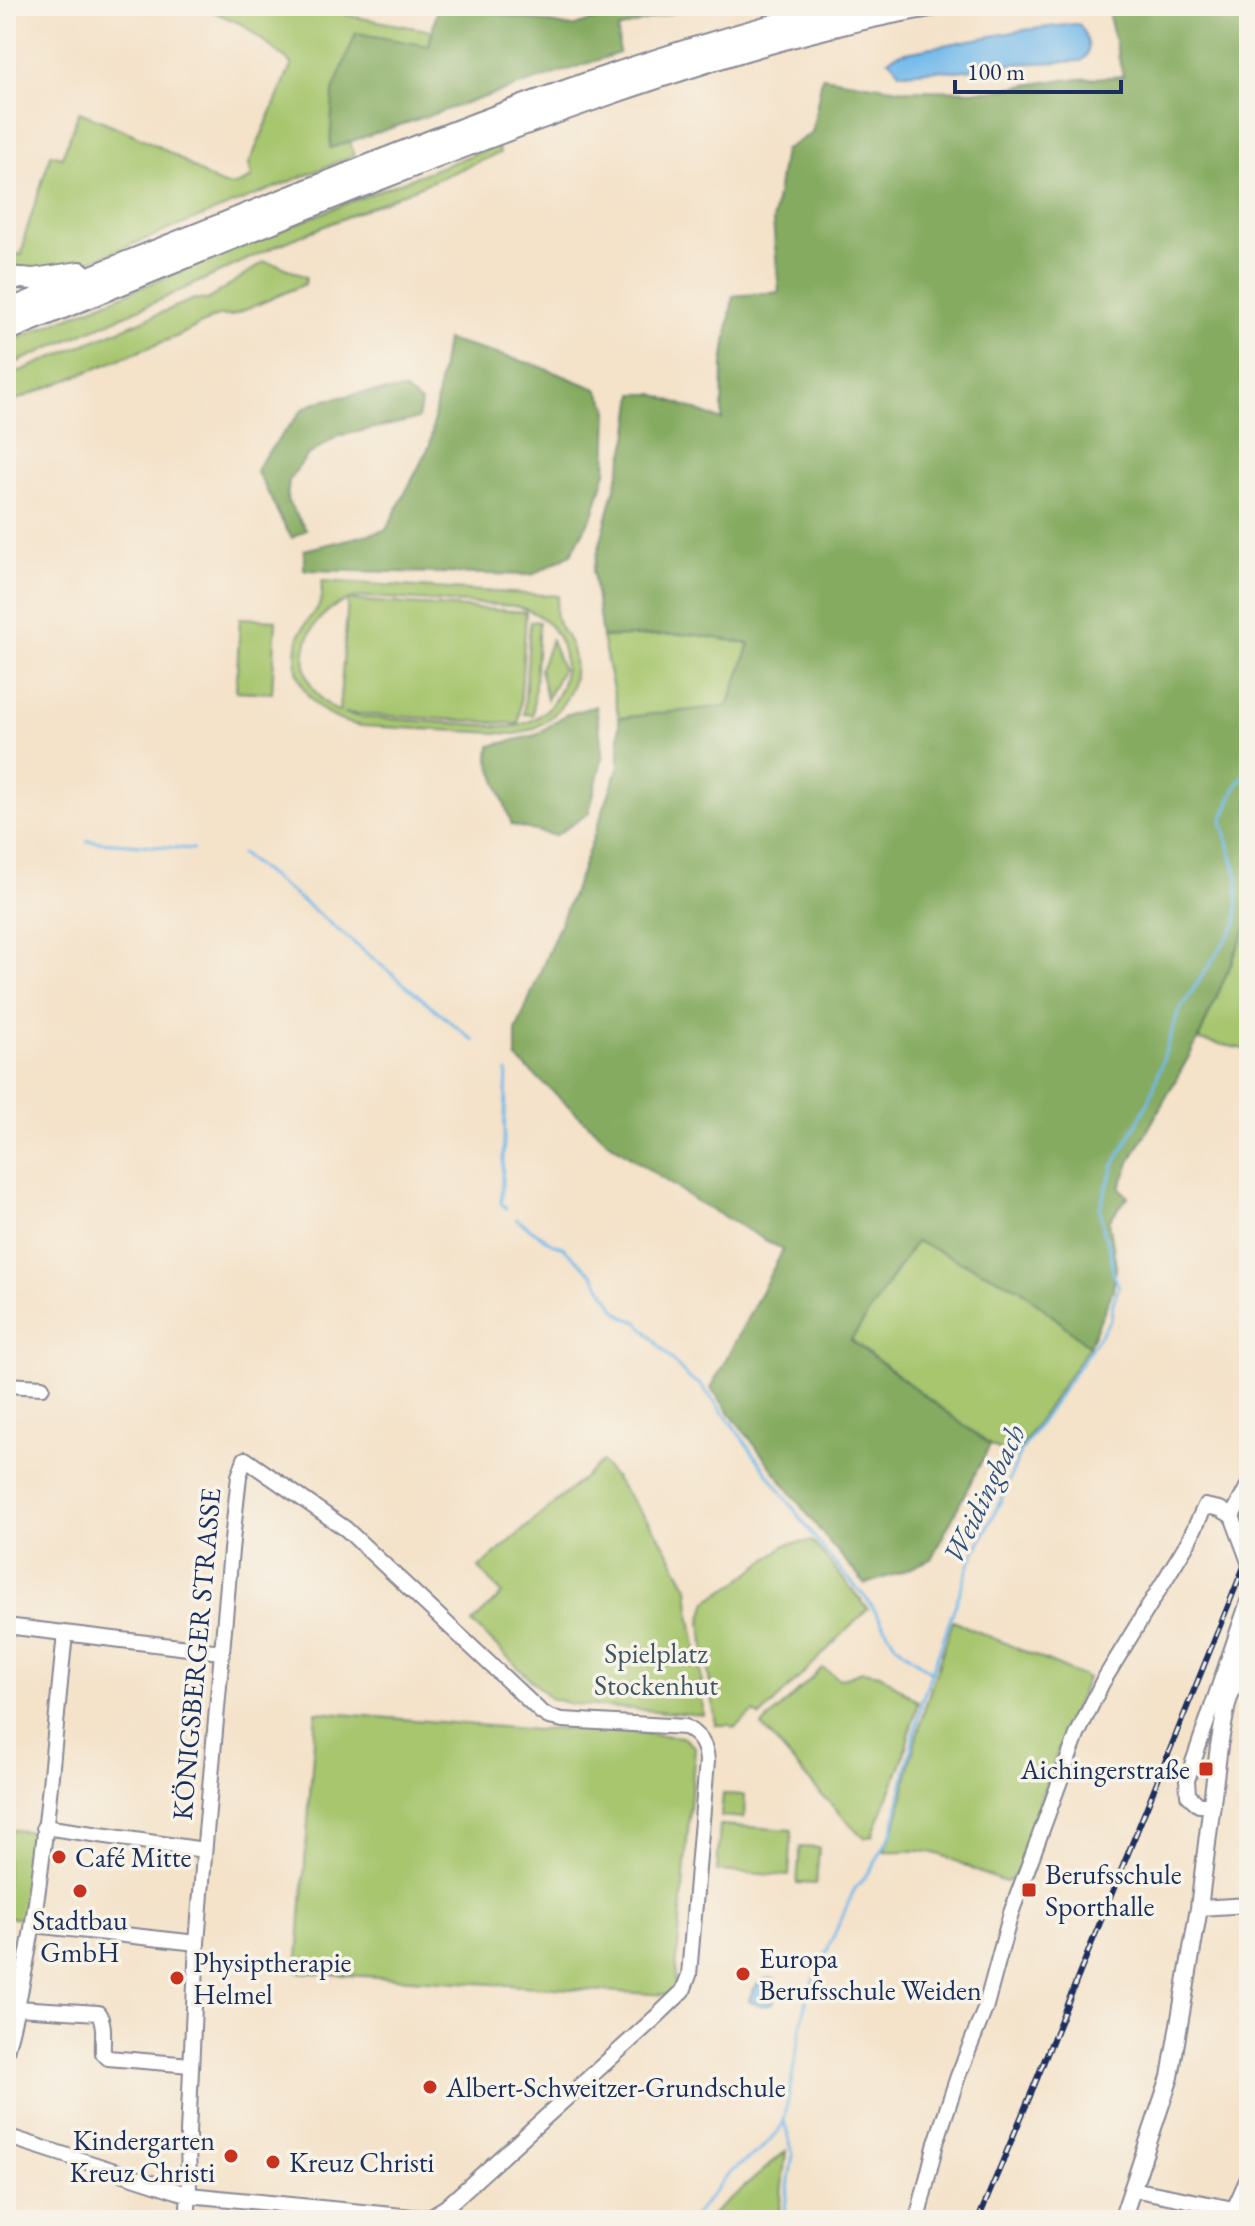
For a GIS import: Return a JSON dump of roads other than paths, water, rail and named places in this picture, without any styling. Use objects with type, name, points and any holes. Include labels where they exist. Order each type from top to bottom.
[{"type":"highway","points":[[6,311],[447,133],[558,92],[733,34],[846,6]]},
{"type":"highway","points":[[6,331],[424,160],[526,123],[697,65],[834,27],[931,6]]},
{"type":"highway","points":[[6,277],[47,278],[111,267]]},
{"type":"main road","points":[[1122,2220],[1170,2077],[1199,1908],[1219,1746],[1227,1704],[1249,1637]]},
{"type":"street","points":[[6,1385],[42,1387]]},
{"type":"street","name":"KÖNIGSBERGER STRASSE","points":[[187,2220],[191,2065],[204,1850],[239,1476],[245,1459],[346,1529],[541,1712],[563,1720],[685,1727],[696,1733],[702,1742],[707,1761],[689,1975],[683,1991],[446,2207],[423,2218],[189,2195]]},
{"type":"street","points":[[1232,1516],[1249,1484]]},
{"type":"street","points":[[917,2220],[936,2143],[985,2009],[1011,1913],[1077,1735],[1102,1683],[1188,1542],[1205,1506],[1232,1516],[1249,1562]]},
{"type":"street","points":[[1213,1805],[1199,1805],[1188,1795],[1187,1780],[1249,1599]]},
{"type":"street","points":[[6,1626],[221,1652]]},
{"type":"street","points":[[6,2051],[34,1925],[65,1634]]},
{"type":"street","points":[[44,1827],[204,1850]]},
{"type":"street","points":[[1199,1908],[1249,1905]]},
{"type":"street","points":[[34,1925],[197,1943]]},
{"type":"street","points":[[17,2008],[98,2013],[103,2024],[102,2044],[108,2058],[191,2065]]},
{"type":"street","points":[[6,2136],[189,2195]]},
{"type":"street","points":[[1232,2214],[1249,2176]]},
{"type":"street","points":[[1132,2189],[1232,2214],[1249,2212]]},
{"type":"water","points":[[1080,25],[1088,44],[1087,54],[1081,61],[904,73],[888,60],[906,52],[1024,30]]},
{"type":"water","points":[[769,1978],[775,1979],[774,2001],[762,2006],[749,2001],[756,1986]]},
{"type":"waterway","name":"Weidingbach","points":[[783,2220],[793,2154],[784,2121],[807,1996],[854,1890],[874,1865],[892,1832],[922,1700],[971,1560],[1003,1496],[1021,1451],[1111,1319],[1119,1287],[1100,1208],[1114,1165],[1150,1099],[1178,1013],[1237,923],[1238,878],[1222,821],[1237,785],[1249,768]]},
{"type":"waterway","points":[[87,841],[193,849]]},
{"type":"waterway","points":[[241,854],[474,1041]]},
{"type":"waterway","points":[[506,1208],[501,1203],[507,1072]]},
{"type":"waterway","points":[[516,1219],[551,1243],[563,1247],[594,1276],[615,1308],[624,1317],[638,1322],[688,1378],[701,1385],[826,1553],[870,1603],[896,1645],[931,1672]]},
{"type":"waterway","points":[[691,2220],[729,2173],[758,2152],[778,2132],[784,2121]]},
{"type":"railway","points":[[978,2220],[1249,1554]]},
{"type":"place","name":"Aichingerstraße","points":[[1206,1769]]},
{"type":"place","name":"Café Mitte","points":[[59,1857]]},
{"type":"place","name":"Berufsschule Sporthalle","points":[[1029,1890]]},
{"type":"place","name":"Stadtbau GmbH","points":[[80,1891]]},
{"type":"place","name":"Europa Berufsschule Weiden","points":[[743,1974]]},
{"type":"place","name":"Physiptherapie Helmel","points":[[177,1978]]},
{"type":"place","name":"Albert-Schweitzer-Grundschule","points":[[430,2087]]},
{"type":"place","name":"Kindergarten Kreuz Christi","points":[[231,2156]]},
{"type":"place","name":"Kreuz Christi","points":[[273,2162]]},
{"type":"park label","name":"Spielplatz Stockenhut","points":[[656,1669]]}]
